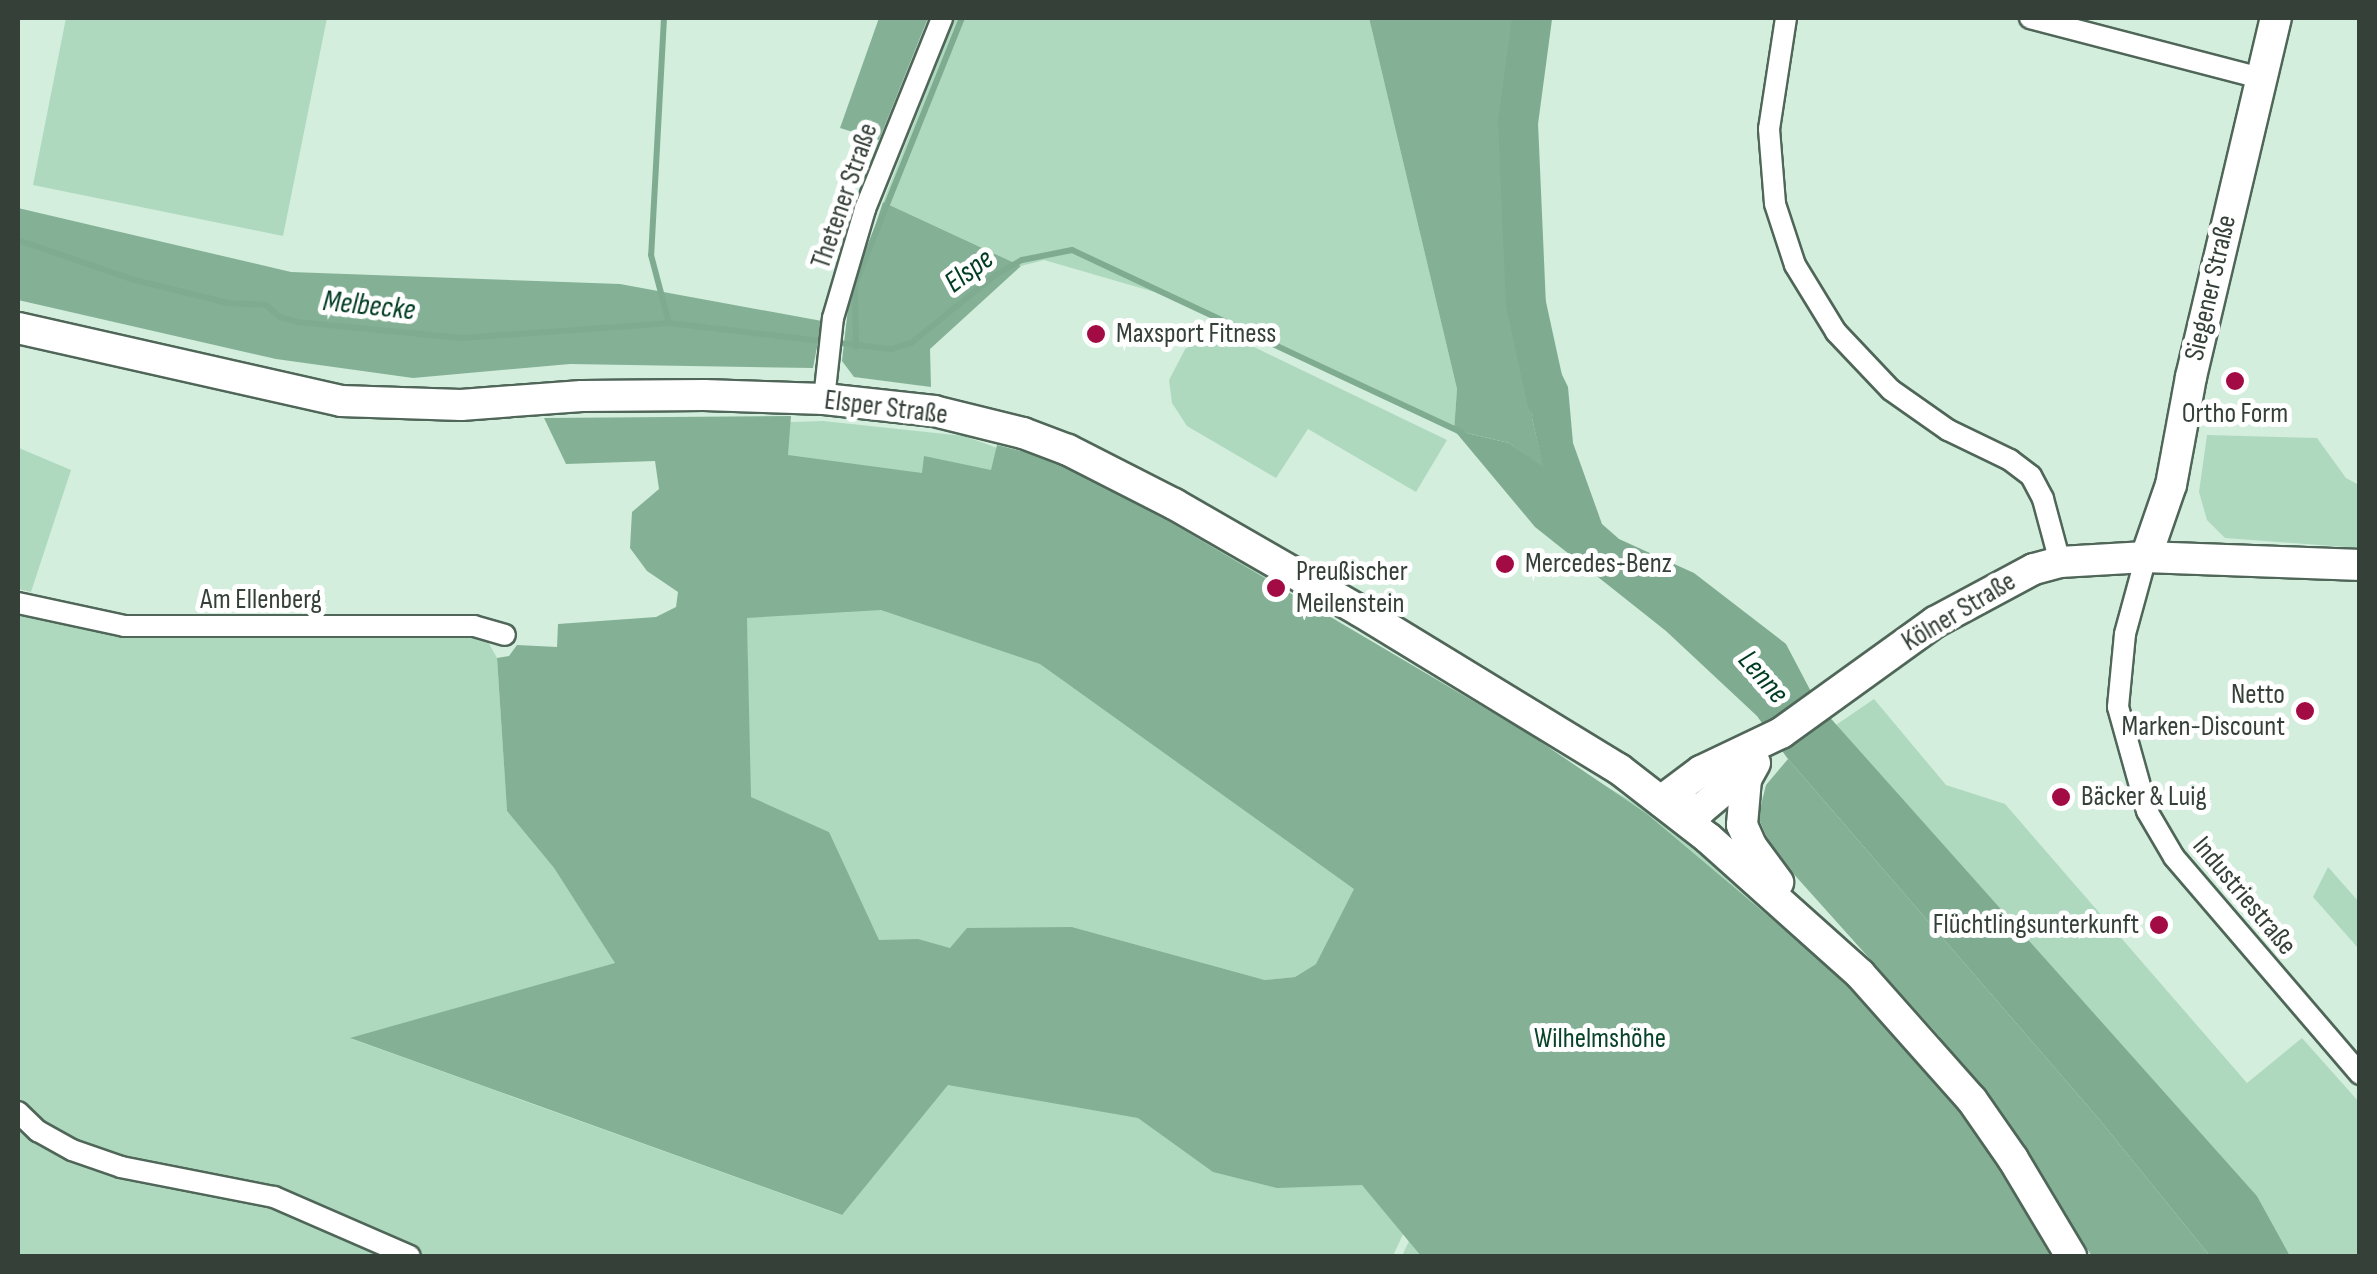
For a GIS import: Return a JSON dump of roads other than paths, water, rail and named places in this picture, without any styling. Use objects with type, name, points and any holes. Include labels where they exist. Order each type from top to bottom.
[{"type":"main road","name":"Siegener Straße","points":[[2146,557],[2171,485],[2191,376],[2276,18]]},
{"type":"main road","name":"Elsper Straße","points":[[18,328],[341,401],[462,404],[582,396],[704,395],[824,400],[934,411],[1038,439],[1109,470],[1360,612],[1619,769],[1809,926]]},
{"type":"main road","name":"Kölner Straße","points":[[1662,801],[1712,781],[1935,622],[2016,575],[2060,562],[2146,557],[2360,565]]},
{"type":"main road","points":[[1781,734],[1746,779],[1742,817],[1752,848],[1809,926],[1860,974],[1972,1100],[2013,1159],[2071,1256]]},
{"type":"main road","points":[[1712,781],[1755,763]]},
{"type":"street","name":"Thetener Straße","points":[[824,400],[833,318],[865,209],[942,18]]},
{"type":"street","points":[[1786,18],[1769,129],[1775,204],[1795,266],[1836,332],[1891,390],[1948,430],[2010,460],[2031,476],[2043,499],[2060,562]]},
{"type":"street","points":[[2030,18],[2261,78]]},
{"type":"street","name":"Industriestraße","points":[[2146,557],[2124,634],[2118,708],[2147,811],[2198,887],[2360,1074]]},
{"type":"street","name":"Am Ellenberg","points":[[18,603],[124,626],[474,626],[505,636]]},
{"type":"street","points":[[18,1112],[38,1131],[72,1150],[121,1168],[274,1198],[410,1256]]},
{"type":"water","points":[[1537,323],[1568,387],[1573,443],[1602,524],[1619,539],[1694,573],[1786,644],[1817,703],[2257,1196],[2290,1256],[2210,1256],[2099,1119],[1788,759],[1757,716],[1666,631],[1535,527],[1454,430],[1509,443],[1543,467],[1532,418]]},
{"type":"waterway","name":"Elspe","points":[[664,18],[651,255],[669,323],[891,349],[911,343],[994,276],[1022,260],[1072,250],[1462,433]]},
{"type":"waterway","points":[[856,347],[855,284],[962,18]]},
{"type":"waterway","name":"Lenne","points":[[1532,18],[1518,123],[1526,304],[1547,400]]},
{"type":"waterway","name":"Melbecke","points":[[18,240],[131,279],[228,303],[266,305],[280,317],[297,322],[462,338],[669,323]]},
{"type":"place","name":"Maxsport Fitness","points":[[1096,334]]},
{"type":"place","name":"Ortho Form","points":[[2235,381]]},
{"type":"place","name":"Mercedes-Benz","points":[[1505,564]]},
{"type":"place","name":"Preußischer Meilenstein","points":[[1276,588]]},
{"type":"place","name":"Netto Marken-Discount","points":[[2305,711]]},
{"type":"place","name":"Bäcker & Luig","points":[[2061,797]]},
{"type":"place","name":"Flüchtlingsunterkunft","points":[[2159,925]]},
{"type":"park label","name":"Wilhelmshöhe","points":[[1600,1039]]}]
